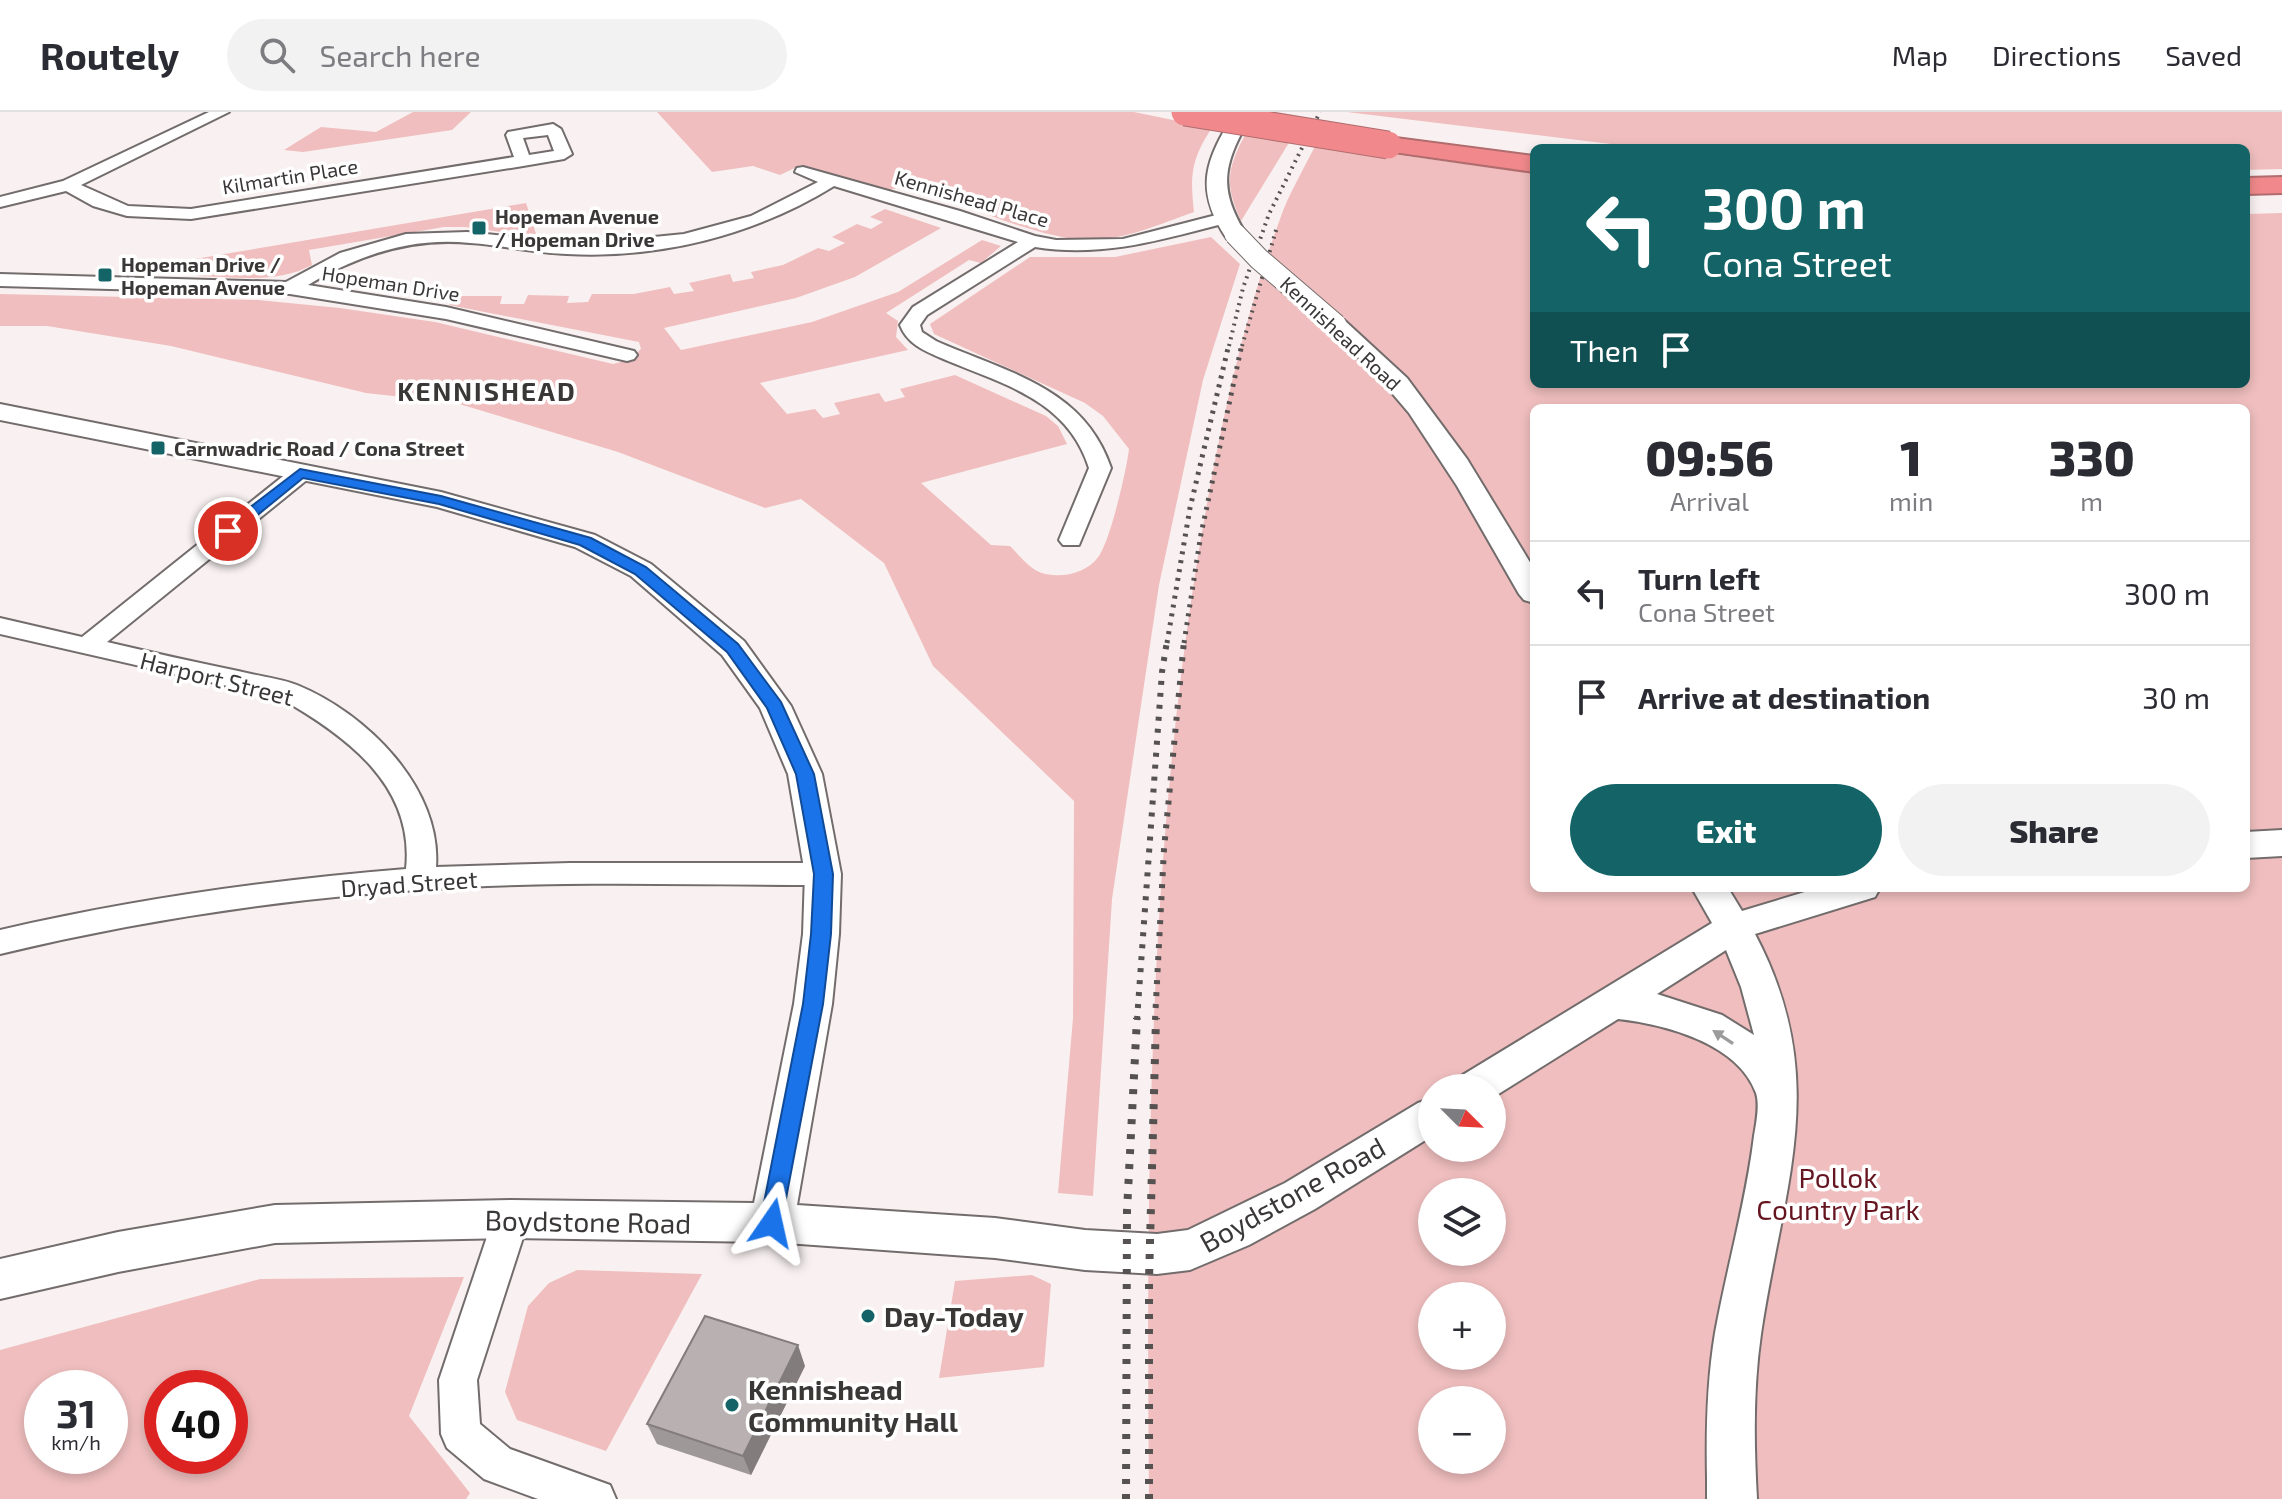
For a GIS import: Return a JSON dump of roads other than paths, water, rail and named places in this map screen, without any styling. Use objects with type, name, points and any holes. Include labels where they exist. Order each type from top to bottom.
[{"type":"highway","points":[[1185,112],[1390,139],[1530,151]]},
{"type":"highway","points":[[1265,112],[1390,139],[1530,163]]},
{"type":"highway","points":[[2250,186],[2282,185]]},
{"type":"highway","points":[[2250,200],[2282,200]]},
{"type":"street","points":[[0,202],[69,185],[221,112]]},
{"type":"street","points":[[1230,226],[1214,182],[1224,149],[1244,112]]},
{"type":"street","name":"Kilmartin Place","points":[[69,185],[96,203],[124,211],[150,216],[191,214],[523,161]]},
{"type":"street","name":"Kennishead Place","points":[[803,172],[1032,241],[1068,246],[1123,244],[1230,226]]},
{"type":"street","points":[[290,288],[333,261],[412,239],[449,236],[583,249],[670,241],[721,230],[781,209],[833,180]]},
{"type":"street","name":"Kennishead Road","points":[[1230,226],[1259,259],[1397,381],[1463,475],[1530,587]]},
{"type":"street","points":[[1032,241],[920,311],[910,325],[914,335],[929,345],[1039,395],[1072,417],[1100,468],[1071,540]]},
{"type":"street","name":"Hopeman Drive","points":[[0,280],[290,288],[446,313],[627,355]]},
{"type":"street","points":[[0,412],[441,500],[585,541],[641,570],[733,648],[775,706],[805,774],[823,874],[821,934],[813,1004],[772,1223]]},
{"type":"street","points":[[85,647],[300,474]]},
{"type":"street","name":"Harport Street","points":[[0,626],[288,691],[331,715],[368,743],[383,759],[411,805],[422,838],[420,879]]},
{"type":"street","points":[[2250,845],[2282,843]]},
{"type":"street","name":"Dryad Street","points":[[0,942],[217,898],[420,879],[823,874]]},
{"type":"street","points":[[1712,892],[1734,927],[1763,995],[1776,1051],[1777,1121],[1737,1337],[1729,1436],[1732,1499]]},
{"type":"street","points":[[1498,1074],[1734,927],[1849,892]]},
{"type":"street","points":[[1613,1003],[1654,1006],[1688,1017],[1721,1034],[1756,1060],[1777,1092]]},
{"type":"street","name":"Boydstone Road","points":[[0,1279],[118,1252],[275,1224],[511,1219],[772,1223],[995,1238],[1085,1250],[1157,1254],[1190,1250],[1234,1231],[1300,1196],[1418,1124]]},
{"type":"street","points":[[511,1219],[458,1380],[461,1434],[498,1465],[596,1499]]},
{"type":"railway","points":[[1229,346],[1243,288],[1269,214],[1320,112]]},
{"type":"railway","points":[[1242,346],[1277,227]]},
{"type":"railway","points":[[1167,643],[1190,508],[1229,344]]},
{"type":"railway","points":[[1184,643],[1201,534],[1242,344]]},
{"type":"railway","points":[[1137,1020],[1162,672],[1167,641]]},
{"type":"railway","points":[[1155,1020],[1164,849],[1184,641]]},
{"type":"railway","points":[[1126,1499],[1127,1211],[1137,1018]]},
{"type":"railway","points":[[1149,1499],[1149,1280],[1156,1018]]},
{"type":"place","name":"Hopeman Avenue / Hopeman Drive","points":[[479,228]]},
{"type":"place","name":"Hopeman Drive / Hopeman Avenue","points":[[105,275]]},
{"type":"place","name":"Carnwadric Road / Cona Street","points":[[158,448]]},
{"type":"place","name":"Day-Today","points":[[868,1316]]},
{"type":"place","name":"Kennishead Community Hall","points":[[732,1405]]},
{"type":"district","name":"KENNISHEAD","points":[[487,390]]},
{"type":"park label","name":"Pollok Country Park","points":[[1838,1193]]}]
